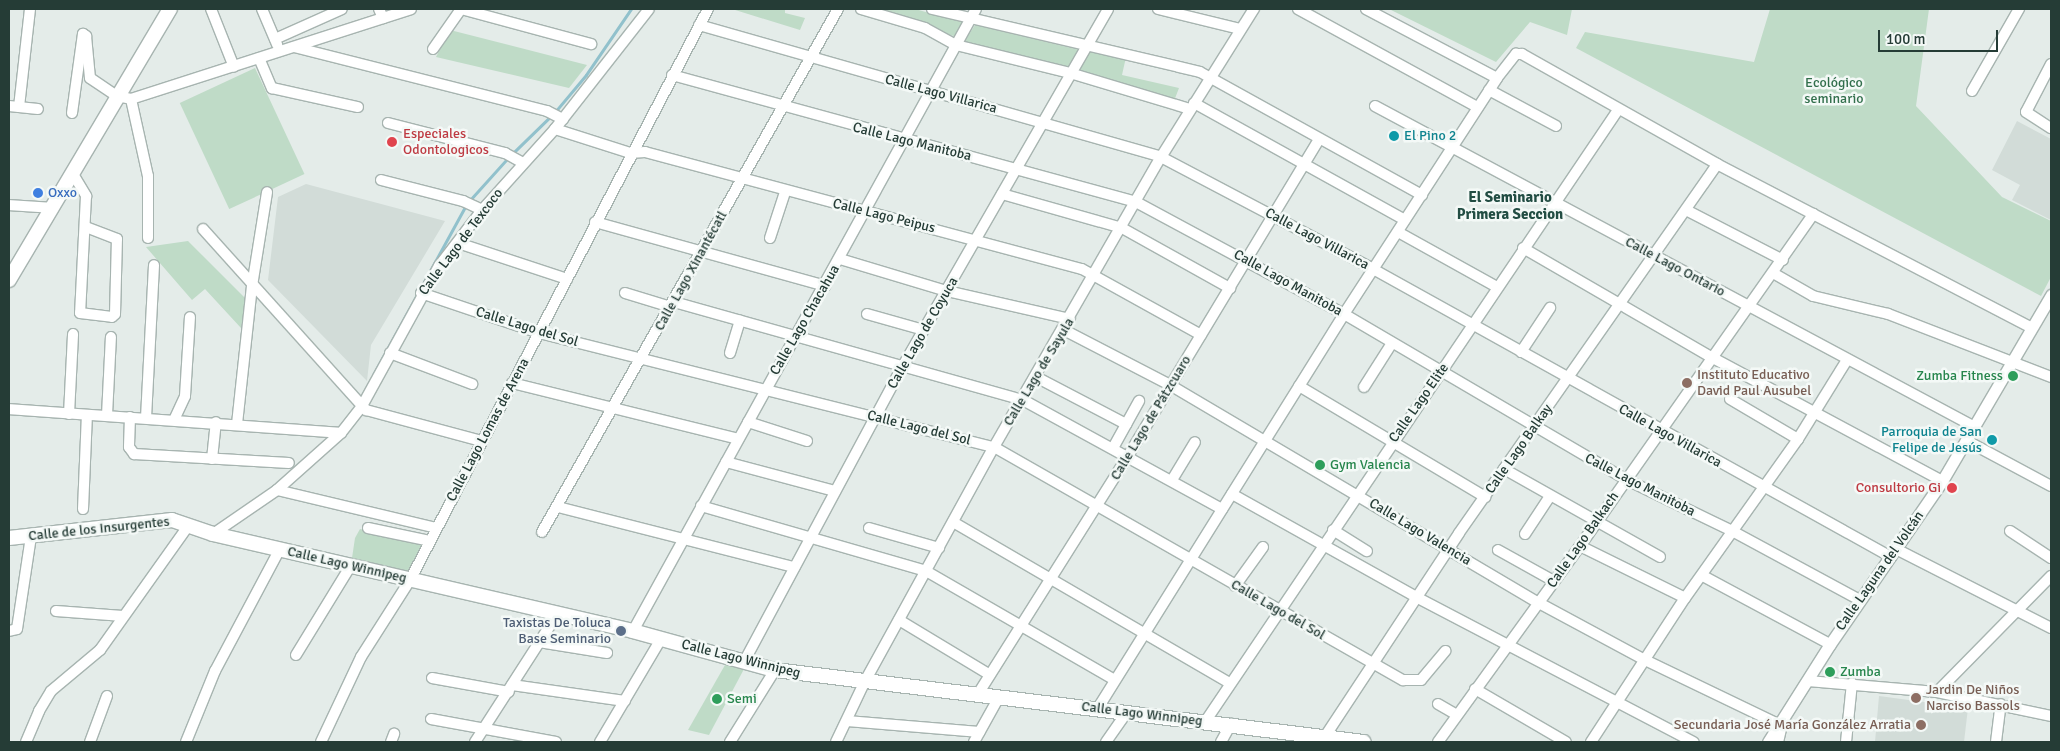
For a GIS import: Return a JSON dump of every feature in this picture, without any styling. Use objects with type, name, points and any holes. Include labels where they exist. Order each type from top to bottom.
[{"type":"main road","points":[[9,280],[73,174],[124,97],[170,9]]},
{"type":"main road","name":"Calle de los Insurgentes","points":[[9,538],[165,520],[188,526]]},
{"type":"main road","name":"Calle Lago Winnipeg","points":[[188,526],[213,534],[350,567],[633,631],[745,660],[775,670],[864,683],[1098,708],[1364,742]]},
{"type":"main road","points":[[1776,742],[1780,725]]},
{"type":"street","points":[[30,9],[14,106],[38,109]]},
{"type":"street","points":[[211,9],[234,67]]},
{"type":"street","points":[[262,9],[279,51]]},
{"type":"street","points":[[275,39],[342,9]]},
{"type":"street","points":[[124,97],[234,67],[381,14],[411,9]]},
{"type":"street","points":[[433,49],[461,9],[591,44]]},
{"type":"street","name":"Calle Lago de Texcoco","points":[[213,534],[277,490],[340,433],[362,406],[422,293],[515,159],[555,129],[557,116],[649,9]]},
{"type":"street","name":"Calle Lago Lomas de Arena","points":[[320,742],[361,657],[410,580],[539,333],[630,153],[708,9]]},
{"type":"street","name":"Calle Lago Xinantécatl","points":[[542,532],[785,108],[838,9]]},
{"type":"street","points":[[861,9],[925,28],[956,45],[1192,106],[1405,220]]},
{"type":"street","points":[[932,9],[974,14],[1194,70],[1210,77],[1422,195]]},
{"type":"street","name":"Calle Lago de Coyuca","points":[[745,660],[904,364],[1108,9]]},
{"type":"street","points":[[1158,9],[1240,29]]},
{"type":"street","name":"Calle Lago de Sayula","points":[[836,742],[864,683],[994,447],[1064,330],[1161,157],[1254,9]]},
{"type":"street","points":[[1298,9],[1477,107]]},
{"type":"street","points":[[1366,9],[1497,78]]},
{"type":"street","points":[[1972,91],[2019,9]]},
{"type":"street","name":"Calle Lago Chacahua","points":[[633,631],[765,389],[825,286],[903,140],[974,14]]},
{"type":"street","name":"Calle Lago Villarica","points":[[699,25],[811,59],[1044,121],[1161,157],[1373,269],[1568,380],[1765,488],[1894,553],[2051,628]]},
{"type":"street","points":[[72,113],[80,40],[85,34],[90,78],[124,97],[148,176],[148,238]]},
{"type":"street","points":[[293,47],[557,116]]},
{"type":"street","points":[[1098,708],[1113,679],[1142,632],[1232,494],[1344,314],[1477,107],[1497,78],[1518,53],[1717,164],[2032,328]]},
{"type":"street","points":[[259,58],[272,88],[358,107]]},
{"type":"street","points":[[2051,64],[2026,110],[2028,116],[2051,128]]},
{"type":"street","name":"Calle Lago Manitoba","points":[[672,76],[903,140],[1017,168],[1136,202],[1247,260],[1344,314],[1534,428],[1625,479],[1734,532],[1860,600]]},
{"type":"street","points":[[1489,90],[1556,126]]},
{"type":"street","name":"Calle Lago Ontario","points":[[1375,106],[1975,427]]},
{"type":"street","name":"Calle Lago Elite","points":[[1205,722],[1392,442],[1618,110]]},
{"type":"street","points":[[388,123],[515,159]]},
{"type":"street","name":"Calle Lago Peipus","points":[[555,129],[630,153],[645,152],[785,192],[976,240],[1095,275],[1201,335]]},
{"type":"street","name":"Calle Lago de Pátzcuaro","points":[[978,694],[1128,456],[1319,139]]},
{"type":"street","name":"Calle Lago Balkay","points":[[1324,738],[1374,665],[1448,550],[1717,164]]},
{"type":"street","points":[[73,174],[86,192],[86,227],[79,311],[82,315],[109,318],[116,314],[117,239],[86,227]]},
{"type":"street","points":[[381,180],[464,202],[480,209]]},
{"type":"street","points":[[237,424],[252,286],[267,192]]},
{"type":"street","points":[[770,238],[785,192]]},
{"type":"street","points":[[1002,194],[1122,228],[1230,288]]},
{"type":"street","points":[[9,205],[53,208]]},
{"type":"street","points":[[1686,210],[1783,260]]},
{"type":"street","name":"Calle Lago Balkach","points":[[1438,742],[1580,546],[1625,479],[1783,260],[1813,214]]},
{"type":"street","points":[[595,222],[825,286]]},
{"type":"street","points":[[203,229],[252,286],[362,406],[371,413],[482,441]]},
{"type":"street","points":[[1398,232],[1497,287]]},
{"type":"street","points":[[458,243],[567,278]]},
{"type":"street","points":[[1523,248],[1713,358],[1942,480]]},
{"type":"street","points":[[840,259],[947,291],[1070,319]]},
{"type":"street","points":[[146,418],[154,265]]},
{"type":"street","points":[[1773,273],[1813,296],[1888,314],[2012,364],[2051,377]]},
{"type":"street","name":"Calle Lago del Sol","points":[[422,293],[539,333],[994,447],[1280,612],[1374,665],[1408,681],[1421,680],[1445,652]]},
{"type":"street","points":[[625,293],[740,320],[904,364],[1023,400],[1222,509]]},
{"type":"street","name":"Calle Laguna del Volcán","points":[[1768,742],[1830,644],[1894,553],[1967,441],[2050,300]]},
{"type":"street","points":[[1521,352],[1550,308]]},
{"type":"street","points":[[867,314],[924,330]]},
{"type":"street","points":[[174,420],[185,396],[190,317]]},
{"type":"street","points":[[730,354],[740,320]]},
{"type":"street","name":"Calle Lago Valencia","points":[[1064,330],[1170,385],[1265,442],[1358,494],[1448,550],[1539,603],[1645,660],[1780,725]]},
{"type":"street","points":[[69,414],[73,334]]},
{"type":"street","points":[[107,415],[111,337]]},
{"type":"street","points":[[1364,386],[1392,343]]},
{"type":"street","points":[[390,353],[472,384]]},
{"type":"street","points":[[1591,742],[1685,598],[1703,576],[1798,439],[1847,360]]},
{"type":"street","points":[[1036,377],[1126,424]]},
{"type":"street","points":[[512,383],[612,410],[738,439]]},
{"type":"street","points":[[1299,386],[1485,497]]},
{"type":"street","points":[[1730,399],[1798,439]]},
{"type":"street","points":[[1113,448],[1139,401]]},
{"type":"street","points":[[9,410],[216,422],[340,433]]},
{"type":"street","points":[[83,509],[88,415]]},
{"type":"street","points":[[130,417],[129,447],[134,454],[289,463]]},
{"type":"street","points":[[212,459],[216,422]]},
{"type":"street","points":[[748,422],[806,441]]},
{"type":"street","points":[[1967,441],[2051,486]]},
{"type":"street","points":[[1172,480],[1195,442]]},
{"type":"street","points":[[726,462],[835,491]]},
{"type":"street","points":[[1504,469],[1660,557]]},
{"type":"street","points":[[277,490],[437,528]]},
{"type":"street","points":[[1232,494],[1418,598],[1694,742]]},
{"type":"street","points":[[1525,534],[1550,496]]},
{"type":"street","points":[[701,506],[809,539],[926,571],[1021,624],[1113,679]]},
{"type":"street","points":[[558,507],[794,567]]},
{"type":"street","points":[[953,522],[1230,683]]},
{"type":"street","points":[[26,742],[39,711],[51,691],[100,650],[188,526]]},
{"type":"street","points":[[368,528],[430,541]]},
{"type":"street","points":[[869,528],[939,548]]},
{"type":"street","points":[[1333,530],[1367,551]]},
{"type":"street","points":[[2010,531],[2051,558]]},
{"type":"street","points":[[11,631],[17,629],[31,536]]},
{"type":"street","points":[[1580,546],[1685,598]]},
{"type":"street","points":[[1235,586],[1263,547]]},
{"type":"street","points":[[186,742],[215,671],[280,549]]},
{"type":"street","points":[[1498,550],[1554,581]]},
{"type":"street","points":[[296,655],[350,567]]},
{"type":"street","points":[[1703,576],[1830,644]]},
{"type":"street","points":[[1937,692],[2014,611],[2051,576]]},
{"type":"street","points":[[56,611],[123,616]]},
{"type":"street","points":[[9,612],[20,612]]},
{"type":"street","points":[[475,742],[557,615]]},
{"type":"street","points":[[899,620],[990,675]]},
{"type":"street","points":[[600,742],[661,639]]},
{"type":"street","points":[[539,642],[607,653]]},
{"type":"street","points":[[730,742],[775,670]]},
{"type":"street","points":[[432,678],[624,701]]},
{"type":"street","points":[[1808,681],[1852,683],[1937,692],[2051,716]]},
{"type":"street","points":[[1846,742],[1852,683]]},
{"type":"street","points":[[1475,689],[1566,742]]},
{"type":"street","points":[[90,742],[107,696]]},
{"type":"street","points":[[974,742],[999,697]]},
{"type":"street","points":[[1438,704],[1457,715]]},
{"type":"street","points":[[1996,742],[2000,704]]},
{"type":"street","points":[[1106,742],[1127,712]]},
{"type":"street","points":[[431,720],[556,742]]},
{"type":"street","points":[[847,721],[980,732]]},
{"type":"street","points":[[1221,742],[1231,724]]},
{"type":"shaded area","points":[[2017,121],[2051,139],[2051,220],[2012,200],[2020,185],[1992,170]]},
{"type":"shaded area","points":[[306,184],[445,221],[371,345],[367,381],[268,280],[278,197]]},
{"type":"shaded area","name":"Secundaria José María González Arratia","points":[[1879,696],[1968,708],[1964,742],[1875,742]]},
{"type":"green space","points":[[732,9],[785,9],[785,13],[805,18],[800,30]]},
{"type":"green space","points":[[866,9],[915,9],[965,23],[957,37]]},
{"type":"green space","points":[[1389,9],[1572,9],[1567,35],[1530,22],[1496,62]]},
{"type":"green space","name":"Ecológico seminario","points":[[1770,9],[1929,9],[1916,106],[2002,197],[2051,221],[2051,277],[2041,296],[1576,48],[1585,32],[1754,62]]},
{"type":"green space","points":[[975,25],[1080,50],[1069,69],[964,42]]},
{"type":"green space","points":[[450,30],[587,65],[569,88],[436,57]]},
{"type":"green space","points":[[1092,49],[1126,57],[1122,75],[1179,88],[1174,101],[1076,75]]},
{"type":"green space","points":[[255,68],[304,174],[229,209],[180,103]]},
{"type":"green space","points":[[188,241],[246,299],[241,328],[205,289],[192,300],[146,247]]},
{"type":"green space","points":[[360,529],[424,543],[408,573],[352,558],[355,538]]},
{"type":"green space","name":"Semi","points":[[725,665],[744,669],[709,735],[688,730]]},
{"type":"waterway","points":[[555,112],[586,75],[631,9]]},
{"type":"waterway","points":[[512,154],[551,116]]},
{"type":"waterway","points":[[470,200],[508,158]]},
{"type":"waterway","points":[[373,375],[466,205]]},
{"type":"place","name":"El Pino 2","points":[[1394,136]]},
{"type":"place","name":"Especiales Odontologicos","points":[[392,142]]},
{"type":"place","name":"Oxxo","points":[[38,193]]},
{"type":"place","name":"Zumba Fitness","points":[[2013,376]]},
{"type":"place","name":"Instituto Educativo David Paul Ausubel","points":[[1687,383]]},
{"type":"place","name":"Parroquia de San Felipe de Jesús","points":[[1992,440]]},
{"type":"place","name":"Gym Valencia","points":[[1320,465]]},
{"type":"place","name":"Consultorio Gi","points":[[1952,488]]},
{"type":"place","name":"Taxistas De Toluca Base Seminario","points":[[621,631]]},
{"type":"place","name":"Zumba","points":[[1830,672]]},
{"type":"place","name":"Jardin De Niños Narciso Bassols","points":[[1916,698]]},
{"type":"place","name":"Semi","points":[[717,699]]},
{"type":"place","name":"Secundaria José María González Arratia","points":[[1921,725]]},
{"type":"district","name":"El Seminario Primera Seccion","points":[[1510,206]]}]
